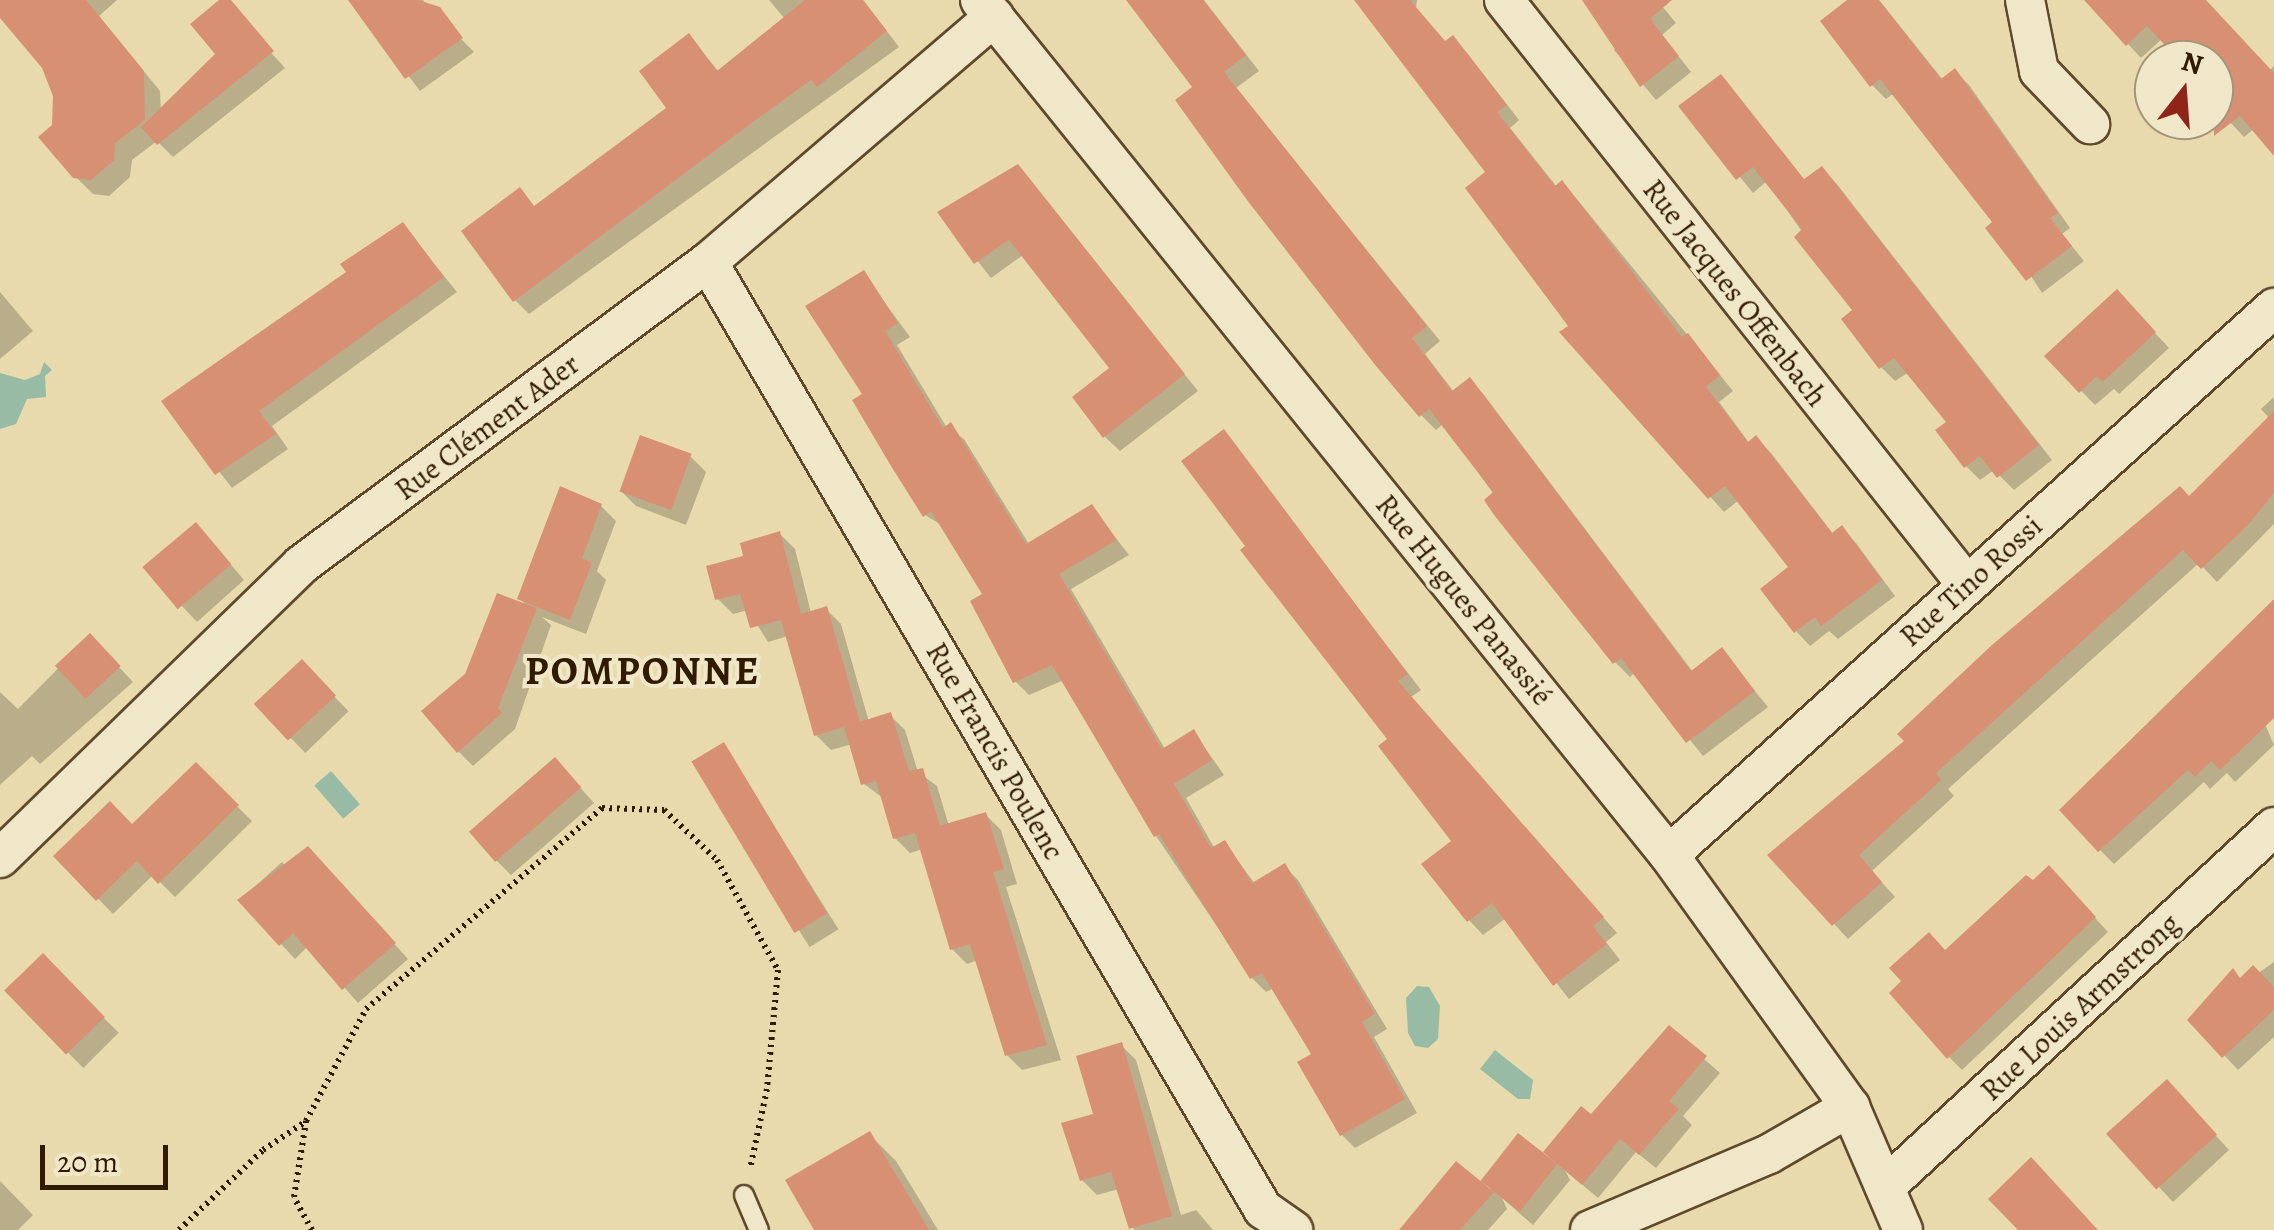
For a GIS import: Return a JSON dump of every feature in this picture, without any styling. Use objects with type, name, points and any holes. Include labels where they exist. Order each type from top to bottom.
[{"type":"street","name":"Rue Jacques Offenbach","points":[[1504,0],[1967,586]]},
{"type":"street","points":[[2025,0],[2039,71],[2090,124]]},
{"type":"street","name":"Rue Clément Ader","points":[[0,858],[301,566],[708,262],[987,8]]},
{"type":"street","name":"Rue Hugues Panassié","points":[[987,8],[1668,854],[1850,1107],[1903,1230]]},
{"type":"street","name":"Rue Francis Poulenc","points":[[708,262],[1263,1208],[1293,1230]]},
{"type":"street","name":"Rue Tino Rossi","points":[[1668,854],[2274,308]]},
{"type":"street","name":"Rue Louis Armstrong","points":[[1885,1187],[2274,827]]},
{"type":"street","points":[[1590,1230],[1769,1154],[1850,1107]]},
{"type":"lane","points":[[744,1195],[759,1230]]},
{"type":"path","points":[[312,1230],[294,1197],[306,1121],[366,1009],[602,808],[664,810],[716,860],[778,970],[767,1088],[744,1195]]},
{"type":"path","points":[[180,1230],[263,1150],[306,1121]]},
{"type":"shaded area","points":[[44,362],[52,370],[45,376],[46,397],[27,399],[16,424],[0,429],[0,373],[25,380],[40,374]]},
{"type":"shaded area","points":[[331,771],[360,804],[343,819],[314,785]]},
{"type":"shaded area","points":[[1417,986],[1429,987],[1440,1006],[1438,1039],[1428,1048],[1415,1046],[1408,1033],[1406,998]]},
{"type":"shaded area","points":[[1495,1050],[1533,1080],[1530,1099],[1518,1099],[1480,1069]]},
{"type":"building","points":[[0,0],[86,0],[144,71],[145,120],[115,143],[114,160],[91,180],[73,178],[38,137],[52,125],[53,96],[42,68],[0,18]]},
{"type":"building","points":[[219,0],[231,0],[274,51],[157,145],[141,127],[215,54],[190,24]]},
{"type":"building","points":[[348,0],[418,0],[440,7],[463,38],[405,79]]},
{"type":"building","points":[[805,0],[863,0],[887,31],[817,87],[811,80],[753,122],[513,302],[461,231],[520,187],[534,206],[666,108],[639,71],[689,33],[717,71]]},
{"type":"building","points":[[1126,0],[1203,0],[1246,55],[1224,72],[1427,326],[1412,338],[1452,391],[1470,377],[1691,671],[1722,647],[1755,691],[1686,743],[1621,658],[1613,664],[1494,515],[1484,500],[1493,492],[1429,409],[1419,417],[1247,200],[1175,100],[1192,87]]},
{"type":"building","points":[[1354,0],[1410,0],[1445,41],[1453,35],[1507,105],[1497,112],[1555,186],[1562,180],[1682,337],[1688,333],[1720,375],[1706,387],[1748,442],[1756,435],[1832,533],[1842,525],[1882,580],[1821,626],[1815,617],[1794,633],[1760,589],[1788,567],[1725,486],[1708,499],[1559,332],[1568,326],[1465,188],[1485,172]]},
{"type":"building","points":[[1582,0],[1672,0],[1650,19],[1679,56],[1640,87]]},
{"type":"building","points":[[1847,0],[1879,0],[1941,79],[1955,68],[2058,213],[2050,218],[2072,246],[2026,281],[1985,228],[1992,222],[1880,79],[1870,87],[1820,21]]},
{"type":"building","points":[[2084,0],[2206,0],[2274,73],[2274,156],[2240,116],[2234,121],[2234,40],[2160,40],[2147,26],[2126,46]]},
{"type":"building","points":[[1721,74],[1804,179],[1822,166],[2039,445],[1997,478],[1980,456],[1964,468],[1935,430],[1946,422],[1894,358],[1879,369],[1841,319],[1852,310],[1794,237],[1802,229],[1753,167],[1736,180],[1678,106]]},
{"type":"building","points":[[1018,164],[1185,374],[1103,438],[1072,397],[1109,368],[1009,240],[974,264],[937,212]]},
{"type":"building","points":[[403,222],[444,277],[259,411],[276,434],[215,475],[161,401],[346,272],[340,264]]},
{"type":"building","points":[[864,270],[898,323],[885,331],[943,428],[951,422],[1026,544],[1092,504],[1117,540],[1059,574],[1162,749],[1194,729],[1212,760],[1174,784],[1211,848],[1225,840],[1252,883],[1285,863],[1375,1014],[1362,1022],[1405,1099],[1340,1136],[1297,1062],[1311,1054],[1262,973],[1250,979],[1159,834],[1154,837],[1052,665],[1013,683],[970,601],[982,594],[931,511],[923,517],[891,466],[852,400],[862,394],[805,306]]},
{"type":"building","points":[[2117,289],[2156,332],[2103,382],[2097,376],[2079,393],[2044,356]]},
{"type":"building","points":[[2274,411],[2274,493],[2248,525],[2201,569],[2183,550],[1936,773],[1941,780],[1859,855],[1882,882],[1832,926],[1767,855],[1904,741],[1897,734],[1992,645],[2180,486],[2189,496]]},
{"type":"building","points":[[1224,429],[1408,674],[1398,681],[1604,917],[1593,926],[1607,944],[1553,986],[1492,903],[1467,922],[1421,864],[1451,841],[1378,746],[1387,739],[1240,550],[1245,546],[1181,461]]},
{"type":"building","points":[[640,435],[692,454],[671,510],[619,491]]},
{"type":"building","points":[[560,486],[602,504],[582,558],[592,563],[570,620],[517,599]]},
{"type":"building","points":[[196,522],[231,564],[178,609],[142,567]]},
{"type":"building","points":[[780,531],[801,614],[827,606],[860,722],[814,736],[781,620],[750,628],[740,594],[715,600],[706,566],[743,556],[740,543]]},
{"type":"building","points":[[497,593],[537,608],[498,708],[502,713],[457,753],[421,711],[465,674]]},
{"type":"building","points":[[2274,599],[2274,718],[2220,770],[2211,761],[2195,777],[2188,770],[2098,852],[2059,810]]},
{"type":"building","points":[[90,633],[121,666],[86,699],[55,666]]},
{"type":"building","points":[[302,659],[336,696],[288,741],[254,704]]},
{"type":"building","points":[[891,712],[909,771],[923,768],[940,826],[893,839],[876,781],[861,785],[844,727]]},
{"type":"building","points":[[724,742],[827,913],[794,933],[691,762]]},
{"type":"building","points":[[555,757],[581,787],[495,862],[469,832]]},
{"type":"building","points":[[196,762],[239,805],[158,884],[137,861],[96,901],[53,856],[110,801],[132,824]]},
{"type":"building","points":[[986,812],[1004,869],[993,872],[1047,1045],[1005,1056],[970,944],[950,950],[915,833]]},
{"type":"building","points":[[308,846],[396,943],[342,990],[293,933],[279,946],[237,900]]},
{"type":"building","points":[[2049,865],[2096,917],[1947,1059],[1889,993],[1901,981],[1889,968],[1929,932],[1945,950],[2026,875],[2033,880]]},
{"type":"building","points":[[43,953],[105,1017],[66,1055],[4,991]]},
{"type":"building","points":[[2253,965],[2274,987],[2274,1010],[2222,1058],[2187,1020],[2233,968],[2240,978]]},
{"type":"building","points":[[1669,1025],[1707,1056],[1669,1101],[1679,1109],[1639,1155],[1620,1139],[1582,1185],[1543,1152],[1581,1106],[1591,1114]]},
{"type":"building","points":[[1122,1042],[1172,1216],[1129,1229],[1111,1172],[1080,1181],[1061,1123],[1093,1114],[1076,1056]]},
{"type":"building","points":[[2167,1079],[2217,1135],[2156,1190],[2106,1134]]},
{"type":"building","points":[[870,1131],[929,1230],[814,1230],[785,1180]]},
{"type":"building","points":[[1518,1133],[1557,1164],[1520,1212],[1480,1181]]},
{"type":"building","points":[[2031,1157],[2098,1230],[2018,1230],[1988,1199]]},
{"type":"building","points":[[1456,1161],[1494,1192],[1460,1230],[1399,1230]]},
{"type":"district","name":"POMPONNE","points":[[643,671]]}]
